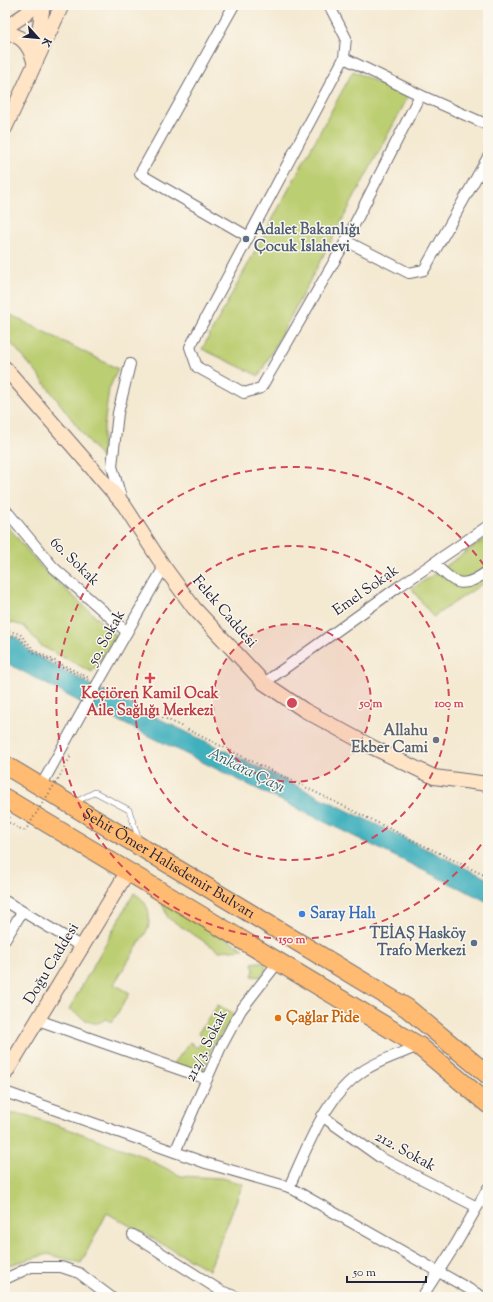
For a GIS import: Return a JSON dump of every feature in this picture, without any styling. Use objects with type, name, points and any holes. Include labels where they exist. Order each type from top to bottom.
[{"type":"highway","name":"Şehit Ömer Halisdemir Bulvarı","points":[[5,765],[407,1008],[488,1075]]},
{"type":"highway","name":"Şehit Ömer Halisdemir Bulvarı","points":[[5,798],[419,1046],[488,1104]]},
{"type":"street","points":[[5,28],[26,14],[35,5]]},
{"type":"street","points":[[35,65],[43,5]]},
{"type":"street","points":[[5,128],[62,5]]},
{"type":"street","points":[[234,5],[140,174],[249,237]]},
{"type":"street","points":[[329,5],[346,38],[344,58],[190,347],[196,367],[244,393],[261,388],[346,241],[420,95]]},
{"type":"street","points":[[5,32],[16,35],[26,43],[31,51],[35,65]]},
{"type":"street","points":[[344,58],[420,95],[488,125]]},
{"type":"street","points":[[346,241],[409,273],[424,270],[488,156]]},
{"type":"street","points":[[124,505],[112,466],[118,413],[130,364]]},
{"type":"street","name":"Felek Caddesi","points":[[5,368],[124,505],[164,567],[194,608],[264,683],[304,710],[372,747],[434,777],[488,784]]},
{"type":"street","name":"60. Sokak","points":[[5,509],[52,567],[127,632]]},
{"type":"street","name":"Emel Sokak","points":[[264,683],[433,563],[488,526]]},
{"type":"street","points":[[433,563],[457,582],[466,584],[488,571]]},
{"type":"street","name":"50. Sokak","points":[[41,786],[83,710],[94,682],[127,632],[164,567]]},
{"type":"street","name":"Doğu Caddesi","points":[[6,1067],[38,1020],[128,871]]},
{"type":"street","points":[[5,901],[82,947]]},
{"type":"street","points":[[5,940],[22,912]]},
{"type":"street","name":"212/3. Sokak","points":[[174,1152],[207,1079],[241,1010],[279,961]]},
{"type":"street","points":[[38,1020],[207,1079]]},
{"type":"street","points":[[288,1187],[322,1116],[340,1091],[362,1072],[419,1046]]},
{"type":"street","points":[[5,1092],[206,1163],[288,1187],[483,1297]]},
{"type":"street","name":"212. Sokak","points":[[322,1116],[381,1158],[477,1207]]},
{"type":"street","points":[[422,1297],[488,1188]]},
{"type":"street","points":[[133,1235],[221,1291],[237,1297]]},
{"type":"street","points":[[5,1279],[31,1267],[61,1267],[79,1273],[111,1297]]},
{"type":"lane","points":[[72,805],[95,792],[129,810],[142,849]]},
{"type":"path","points":[[5,631],[19,637],[33,652],[94,682]]},
{"type":"path","points":[[108,691],[488,877]]},
{"type":"path","points":[[6,822],[25,831],[71,756]]},
{"type":"green space","points":[[353,71],[408,97],[259,376],[202,349]]},
{"type":"green space","points":[[5,312],[118,369],[109,389],[103,434],[102,459],[36,372],[5,336]]},
{"type":"green space","points":[[5,523],[43,569],[117,636],[92,672],[41,646],[24,626],[5,621]]},
{"type":"green space","points":[[488,537],[488,580],[433,617],[412,589]]},
{"type":"green space","points":[[134,893],[143,900],[149,913],[148,929],[114,984],[130,993],[112,1022],[105,1019],[100,1022],[92,1023],[69,1009]]},
{"type":"green space","points":[[160,898],[244,949],[219,951],[168,918]]},
{"type":"green space","points":[[264,961],[266,969],[262,977],[252,976],[254,970],[252,963]]},
{"type":"green space","points":[[218,1005],[235,1014],[211,1048],[204,1069],[196,1072],[173,1065],[190,1042],[197,1048],[204,1039],[198,1033]]},
{"type":"green space","points":[[5,1113],[26,1115],[83,1134],[142,1156],[181,1176],[221,1178],[243,1184],[209,1270],[107,1213],[81,1263],[48,1254],[5,1266]]},
{"type":"water","name":"Ankara Çayı","points":[[5,634],[17,638],[30,652],[96,688],[488,879],[488,902],[78,701],[5,662]]},
{"type":"place","name":"Adalet Bakanlığı Çocuk Islahevi","points":[[246,239]]},
{"type":"place","name":"Keçiören Kamil Ocak Aile Sağlığı Merkezi","points":[[150,678]]},
{"type":"place","name":"Allahu Ekber Cami","points":[[436,740]]},
{"type":"place","name":"Saray Halı","points":[[302,914]]},
{"type":"place","name":"TEİAŞ Hasköy Trafo Merkezi","points":[[474,943]]},
{"type":"place","name":"Çağlar Pide","points":[[278,1018]]}]
